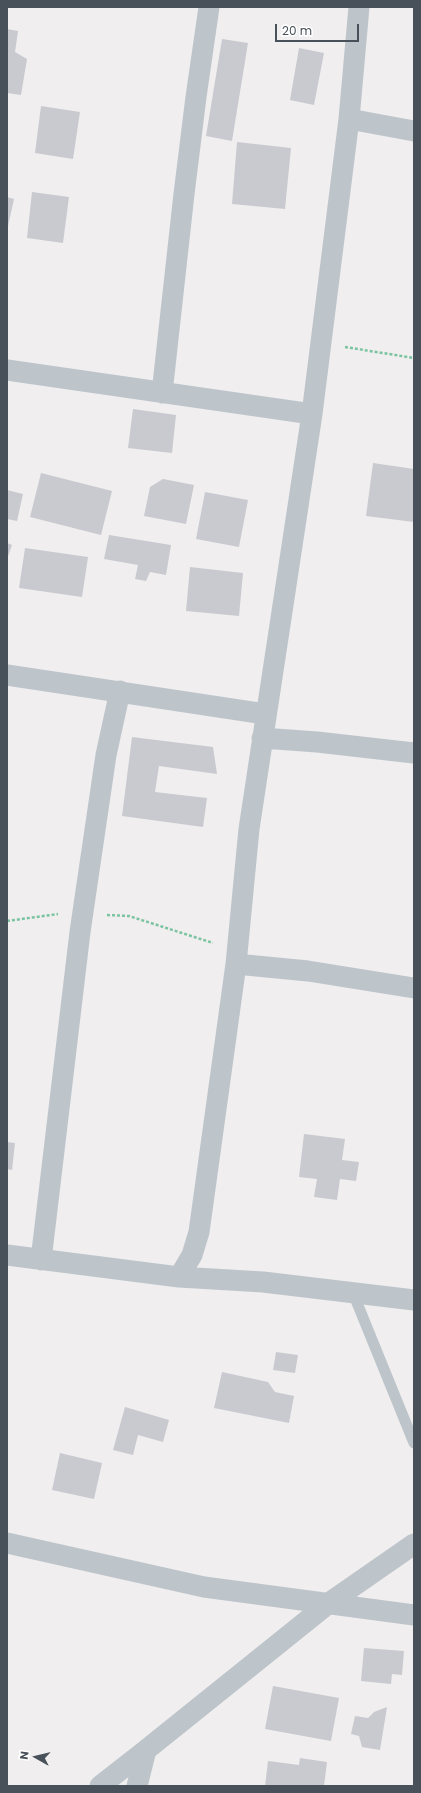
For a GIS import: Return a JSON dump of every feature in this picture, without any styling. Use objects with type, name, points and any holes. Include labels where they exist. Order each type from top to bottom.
[{"type":"street","points":[[162,393],[195,104],[209,7]]},
{"type":"street","points":[[179,1277],[192,1255],[199,1232],[236,964],[249,829],[262,738],[291,562],[312,414],[349,119],[359,7]]},
{"type":"street","points":[[349,119],[414,130]]},
{"type":"street","points":[[7,370],[312,414]]},
{"type":"street","points":[[7,675],[266,714]]},
{"type":"street","points":[[42,1260],[83,913],[106,755],[120,691]]},
{"type":"street","points":[[262,738],[317,742],[414,754]]},
{"type":"street","points":[[236,964],[308,971],[414,988]]},
{"type":"street","points":[[7,1255],[179,1277],[263,1282],[414,1300]]},
{"type":"street","points":[[7,1543],[204,1587],[414,1615]]},
{"type":"street","points":[[100,1786],[329,1603],[414,1544]]},
{"type":"street","points":[[137,1786],[146,1750]]},
{"type":"lane","points":[[353,1293],[414,1443]]},
{"type":"path","points":[[321,343],[414,358]]},
{"type":"path","points":[[7,921],[50,914],[83,913],[129,916],[212,942],[236,964]]},
{"type":"building","points":[[7,29],[18,31],[15,52],[27,59],[21,95],[7,93]]},
{"type":"building","points":[[222,39],[248,43],[232,141],[206,136]]},
{"type":"building","points":[[299,48],[324,53],[314,105],[290,100]]},
{"type":"building","points":[[41,106],[80,112],[73,159],[35,153]]},
{"type":"building","points":[[237,142],[291,148],[285,209],[232,204]]},
{"type":"building","points":[[32,192],[69,197],[63,243],[27,238]]},
{"type":"building","points":[[7,197],[14,199],[8,226],[7,226]]},
{"type":"building","points":[[133,409],[176,415],[172,453],[128,448]]},
{"type":"building","points":[[373,463],[414,469],[414,522],[366,516]]},
{"type":"building","points":[[41,473],[112,491],[101,535],[30,517]]},
{"type":"building","points":[[163,479],[194,485],[186,524],[144,516],[150,487]]},
{"type":"building","points":[[7,490],[23,494],[17,521],[7,519]]},
{"type":"building","points":[[205,492],[248,500],[239,547],[196,539]]},
{"type":"building","points":[[109,535],[171,545],[166,575],[150,572],[146,581],[135,579],[138,565],[104,559]]},
{"type":"building","points":[[7,543],[12,545],[7,559]]},
{"type":"building","points":[[25,548],[88,557],[82,597],[19,588]]},
{"type":"building","points":[[190,567],[243,573],[239,616],[186,611]]},
{"type":"building","points":[[132,737],[213,747],[217,774],[159,766],[155,792],[207,798],[203,827],[122,816]]},
{"type":"building","points":[[304,1134],[345,1139],[342,1160],[359,1162],[356,1181],[340,1179],[337,1200],[314,1197],[317,1179],[299,1177]]},
{"type":"building","points":[[7,1142],[15,1143],[12,1170],[7,1169]]},
{"type":"building","points":[[276,1352],[298,1355],[295,1373],[273,1370]]},
{"type":"building","points":[[222,1372],[268,1382],[275,1392],[294,1396],[289,1423],[214,1408]]},
{"type":"building","points":[[125,1407],[169,1420],[163,1442],[138,1435],[133,1455],[113,1450]]},
{"type":"building","points":[[60,1453],[102,1463],[94,1499],[52,1490]]},
{"type":"building","points":[[364,1648],[404,1651],[402,1675],[392,1674],[391,1684],[361,1681]]},
{"type":"building","points":[[273,1686],[339,1698],[331,1741],[265,1729]]},
{"type":"building","points":[[387,1707],[380,1750],[362,1747],[359,1736],[351,1734],[355,1716],[368,1718],[374,1712]]},
{"type":"building","points":[[300,1758],[327,1762],[324,1786],[265,1786],[268,1761],[299,1765]]}]
